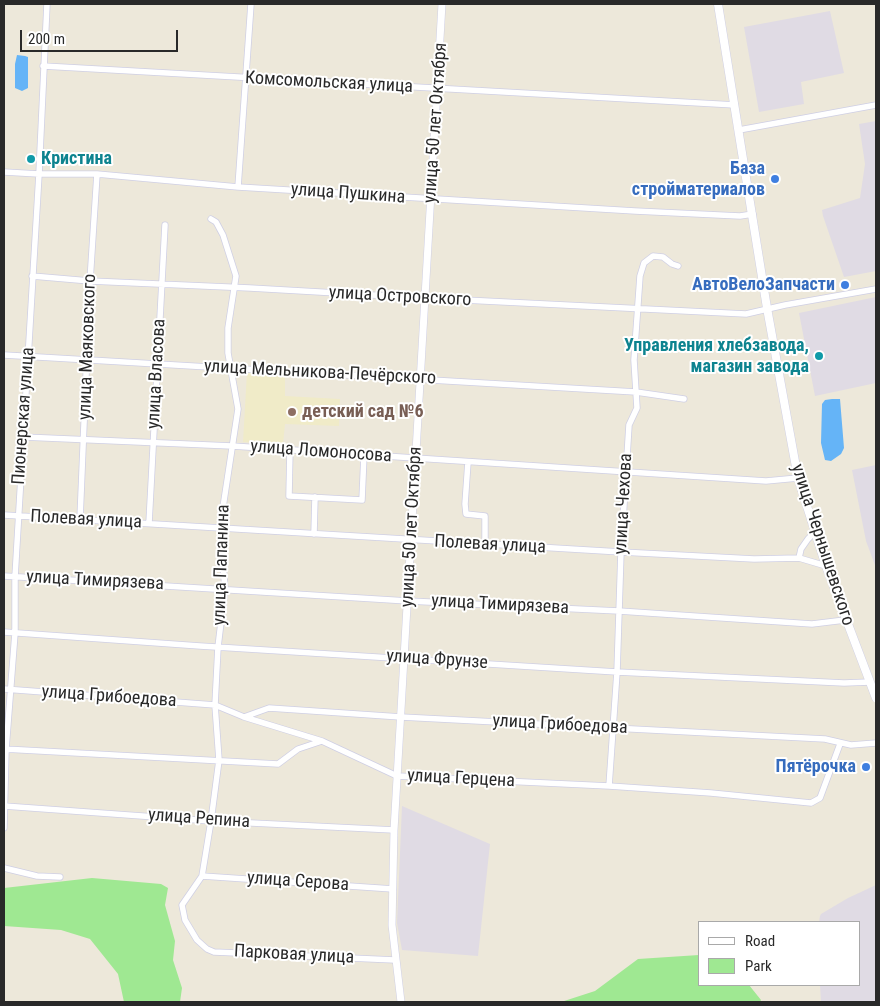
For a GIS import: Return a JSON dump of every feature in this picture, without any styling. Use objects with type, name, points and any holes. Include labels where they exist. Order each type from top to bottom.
[{"type":"main road","name":"улица Чернышевского","points":[[717,4],[767,308],[798,478],[814,533],[845,620],[876,698]]},
{"type":"street","name":"Пионерская улица","points":[[4,828],[7,689],[15,633],[18,517],[40,174],[47,4]]},
{"type":"street","points":[[238,187],[251,4]]},
{"type":"street","name":"улица 50 лет Октября","points":[[401,1002],[392,925],[394,830],[442,4]]},
{"type":"street","name":"Комсомольская улица","points":[[43,66],[735,105]]},
{"type":"street","points":[[739,130],[876,105]]},
{"type":"street","name":"улица Пушкина","points":[[4,172],[97,174],[238,187],[635,211],[740,216],[753,214]]},
{"type":"street","name":"улица Маяковского","points":[[80,519],[90,281],[97,174]]},
{"type":"street","name":"улица Папанина","points":[[197,940],[185,920],[182,905],[202,876],[212,821],[219,760],[215,704],[218,647],[225,589],[220,528],[238,409],[228,353],[228,328],[236,287],[236,276],[223,235],[216,222],[211,219]]},
{"type":"street","name":"улица Власова","points":[[149,523],[165,226]]},
{"type":"street","name":"улица Чехова","points":[[609,786],[617,672],[621,552],[629,425],[637,408],[634,360],[640,276],[644,263],[653,256],[663,257],[678,266]]},
{"type":"street","name":"улица Островского","points":[[32,276],[90,281],[746,314],[767,308],[876,289]]},
{"type":"street","name":"улица Мельникова-Печёрского","points":[[4,355],[420,378],[636,392],[684,399]]},
{"type":"street","name":"улица Ломоносова","points":[[23,438],[232,446],[766,481],[798,478]]},
{"type":"street","points":[[290,450],[289,496],[362,500],[364,455]]},
{"type":"street","points":[[468,462],[466,514],[485,516],[485,544]]},
{"type":"street","points":[[314,534],[315,497]]},
{"type":"street","name":"Полевая улица","points":[[4,515],[621,552],[754,559],[799,558],[826,566]]},
{"type":"street","points":[[799,558],[801,550],[814,533]]},
{"type":"street","name":"улица Тимирязева","points":[[4,576],[619,611],[812,624],[845,620]]},
{"type":"street","name":"улица Фрунзе","points":[[4,632],[617,672],[844,683],[870,682]]},
{"type":"street","name":"улица Грибоедова","points":[[7,689],[215,704]]},
{"type":"street","name":"улица Герцена","points":[[215,704],[244,717],[322,741],[397,776],[609,786],[711,793],[812,803],[820,798],[840,744]]},
{"type":"street","name":"улица Грибоедова","points":[[244,717],[269,708],[401,717],[826,739],[851,746],[876,743]]},
{"type":"street","points":[[5,749],[278,764],[298,749],[322,741]]},
{"type":"street","name":"улица Репина","points":[[4,806],[212,821],[394,830]]},
{"type":"street","points":[[4,868],[37,876],[60,877]]},
{"type":"street","name":"улица Серова","points":[[202,876],[393,889]]},
{"type":"street","name":"Парковая улица","points":[[197,940],[207,949],[214,952],[395,960]]},
{"type":"shaded area","points":[[830,11],[844,73],[801,82],[804,104],[759,112],[744,27]]},
{"type":"shaded area","points":[[876,121],[876,271],[844,277],[822,210],[860,198],[865,164],[859,124]]},
{"type":"shaded area","points":[[876,297],[876,383],[815,396],[799,313]]},
{"type":"shaded area","name":"детский сад №6","points":[[247,372],[285,375],[285,396],[340,399],[339,426],[285,424],[283,444],[243,442]]},
{"type":"shaded area","points":[[876,465],[876,568],[866,541],[852,470]]},
{"type":"shaded area","points":[[402,806],[490,844],[478,956],[402,950],[397,923]]},
{"type":"shaded area","points":[[876,885],[876,1002],[821,1002],[820,986],[860,986],[860,921],[819,921],[821,914],[848,898]]},
{"type":"green space","points":[[92,878],[161,884],[168,888],[165,905],[175,941],[173,960],[182,988],[180,1002],[124,1002],[118,974],[90,939],[61,930],[4,926],[4,888]]},
{"type":"green space","points":[[698,955],[698,986],[750,986],[761,1000],[760,1002],[561,1002],[595,991],[638,959]]},
{"type":"water","points":[[17,55],[28,57],[28,88],[22,91],[15,88]]},
{"type":"water","points":[[840,399],[844,448],[841,454],[831,461],[825,460],[821,443],[822,404],[825,400]]},
{"type":"place","name":"Кристина","points":[[31,159]]},
{"type":"place","name":"База стройматериалов","points":[[775,179]]},
{"type":"place","name":"АвтоВелоЗапчасти","points":[[845,285]]},
{"type":"place","name":"Управления хлебзавода, магазин завода","points":[[819,356]]},
{"type":"place","name":"детский сад №6","points":[[292,412]]},
{"type":"place","name":"Пятёрочка","points":[[866,767]]}]
